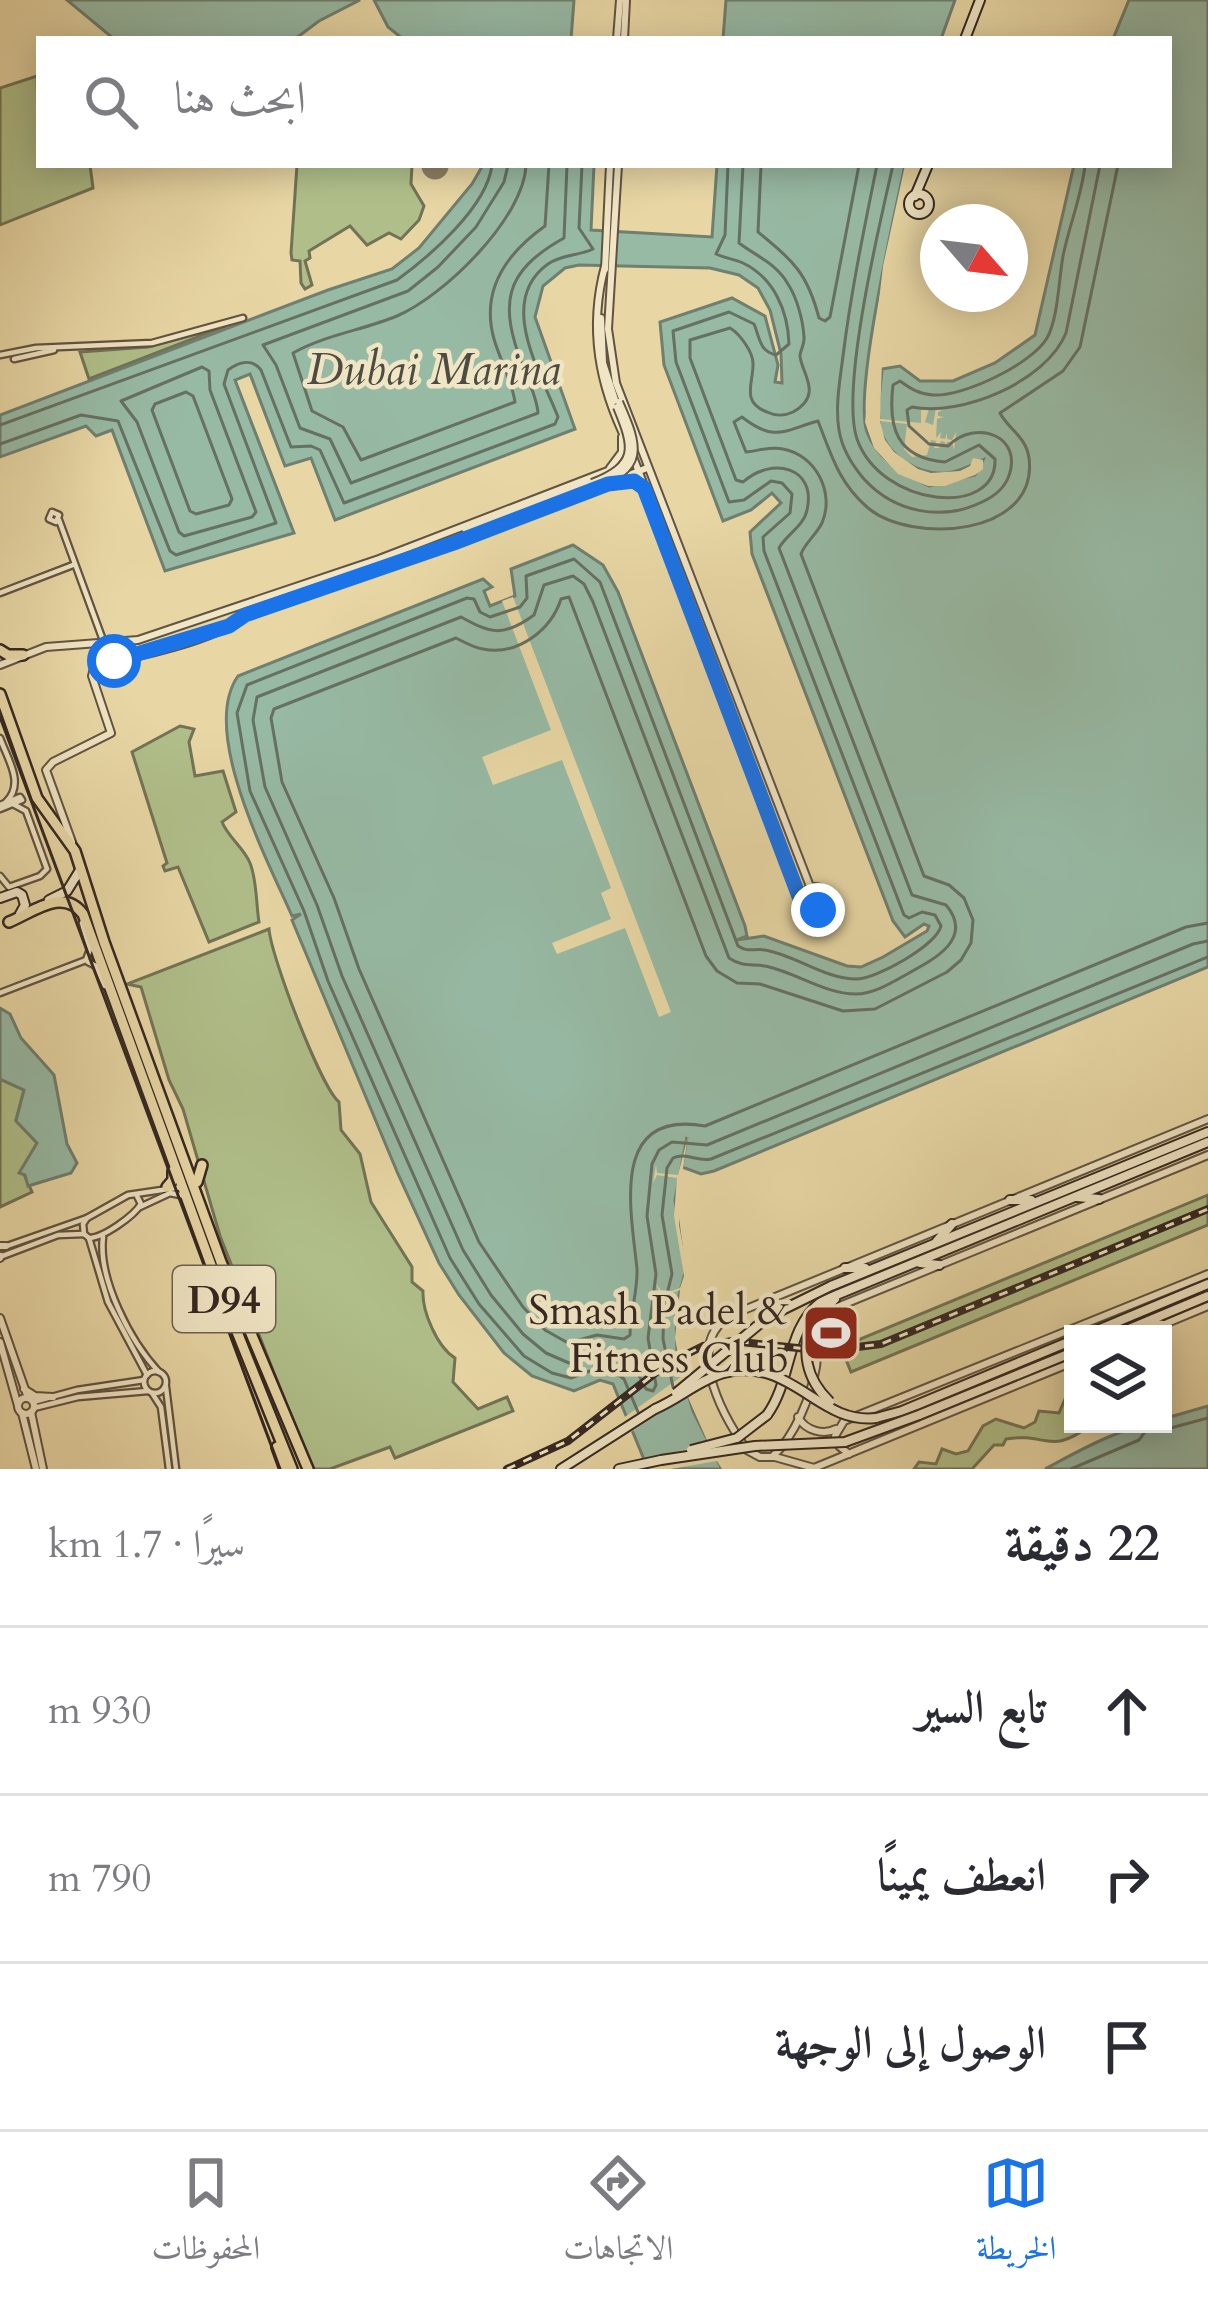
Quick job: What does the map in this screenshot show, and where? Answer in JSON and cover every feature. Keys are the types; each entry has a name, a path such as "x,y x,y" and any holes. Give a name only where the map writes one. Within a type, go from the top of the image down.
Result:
{"main road":[{"path":"966,36 980,0"},
{"path":"924,180 928,208 918,214 910,206 927,168"},
{"path":"915,196 927,197"},
{"path":"0,650 23,655"},
{"name":"D94","path":"0,694 32,787 75,851 221,1262 310,1469"},
{"path":"6,806 32,787"},
{"path":"4,923 64,894 80,868"},
{"path":"0,898 17,892 26,901 20,914"},
{"path":"4,923 60,901 73,903 83,916"},
{"name":"D94","path":"83,916 285,1467"},
{"path":"160,1118 177,1157 188,1166"},
{"path":"620,1469 737,1438 767,1415 785,1382 802,1321 822,1301 1076,1197 1192,1144 1208,1132"},
{"path":"656,1409 768,1317 831,1286 1038,1200 1208,1142"},
{"path":"167,1187 174,1176 169,1148"},
{"path":"199,1199 196,1177 202,1165"},
{"path":"184,1191 192,1196 221,1262"},
{"path":"1076,1197 1099,1199"},
{"path":"1010,1200 1038,1200"},
{"path":"934,1244 952,1224"},
{"path":"1001,1240 1010,1224"},
{"path":"918,1262 938,1265"},
{"path":"845,1268 873,1269"},
{"path":"862,1284 827,1304 814,1319 806,1354 818,1388 841,1409 877,1418"},
{"path":"1110,1325 1208,1284"},
{"path":"1138,1325 1208,1296"},
{"path":"1103,1325 1109,1315"},
{"path":"1145,1322 1163,1325"},
{"path":"661,1460 755,1446 845,1442 1064,1344"},
{"path":"1028,1349 1047,1351"},
{"path":"561,1469 715,1376 750,1370 785,1378 842,1414 877,1418 979,1392 1064,1359"},
{"path":"1055,1370 1064,1362"},
{"path":"979,1379 989,1365"},
{"path":"979,1392 994,1395"}],"street":[{"path":"619,36 623,0"},
{"path":"610,23 618,36"},
{"path":"614,168 608,329 611,360 642,470 752,736 799,865 811,889 827,895 826,908 806,905 800,896 644,488 642,470"},
{"path":"458,543 480,529 592,485 615,473 629,454 628,435 601,342 609,266"},
{"path":"609,266 597,321 597,356 606,396 639,459"},
{"path":"0,355 36,348 159,342 243,318"},
{"path":"14,359 59,349"},
{"path":"605,472 622,452 620,428"},
{"path":"0,665 52,646 138,640 359,565 639,459"},
{"path":"323,587 458,543 642,470"},
{"path":"608,484 626,480 644,488"},
{"path":"451,529 472,527 592,485"},
{"path":"56,521 98,634 107,645"},
{"path":"75,851 46,770 53,761 111,734 92,676 95,664 153,652 361,572 359,565"},
{"path":"0,593 73,566"},
{"path":"688,604 697,620 701,613"},
{"path":"89,647 98,634"},
{"path":"734,728 748,756 756,754"},
{"path":"0,738 17,785 6,806 27,813 47,869 40,877 9,887 0,880"},
{"path":"784,855 792,868 799,865"},
{"path":"0,880 6,891 17,892"},
{"path":"800,896 811,889"},
{"path":"83,916 90,952 83,962"},
{"path":"0,993 83,962 94,964 111,989"},
{"path":"1055,1370 809,1469 751,1453 733,1427 711,1371 707,1346 711,1333 727,1317 1208,1119"},
{"path":"773,1456 786,1442 812,1382 819,1327 826,1314 1208,1155"},
{"path":"1,1252 87,1218 128,1195 167,1187 184,1191"},
{"path":"1,1252 58,1235 103,1235 140,1207 184,1191"},
{"path":"137,1196 140,1207"},
{"path":"87,1218 82,1224 108,1302 161,1407 172,1469"},
{"path":"103,1235 102,1257 113,1298 166,1380 172,1469"},
{"path":"797,1417 822,1433 1208,1274"},
{"path":"1163,1325 1208,1306"},
{"path":"0,1318 32,1405 39,1469"},
{"path":"0,1342 39,1469"},
{"path":"20,1409 159,1372"},
{"path":"20,1409 78,1396 166,1387"},
{"path":"22,1388 35,1396 53,1397"},
{"path":"838,1426 836,1440 850,1454"}],"shaded area":[{"path":"36,76 36,168 90,168 93,188 0,225 0,88"},
{"path":"297,168 412,168 411,184 424,206 419,220 401,239 389,233 367,245 350,226 309,251 305,261 312,285 305,289 300,261 292,260"},
{"path":"226,326 89,379 80,352 148,347"},
{"path":"180,726 194,729 189,742 195,776 223,771 236,812 222,822 247,858 255,884 259,922 209,942 178,867 165,871 167,863 132,752"},
{"path":"269,929 298,1020 339,1102 341,1130 360,1154 371,1202 412,1267 412,1282 423,1291 432,1328 455,1358 453,1382 478,1409 507,1397 513,1411 395,1458 390,1447 330,1469 312,1469 220,1236 141,987 127,984"},
{"path":"0,1079 24,1090 16,1120 37,1143 23,1172 32,1192 0,1207"},
{"path":"1208,1195 1208,1225 851,1372 841,1347"},
{"path":"1064,1401 1064,1433 1079,1433 1057,1441 1006,1439 972,1469 914,1469 919,1462 936,1464 942,1449 956,1454 968,1451 983,1426 996,1419 1024,1428 1035,1422 1039,1411 1059,1413"}],"water":[{"path":"67,0 360,0 299,36 110,36"},
{"path":"374,0 574,0 571,36 399,36 388,27"},
{"path":"726,0 955,0 942,36 723,36"},
{"name":"Dubai Marina","path":"1129,0 1208,0 1208,967 714,1171 701,1174 682,1167 687,1137 675,1200 685,1273 676,1307 677,1356 693,1411 722,1469 648,1469 613,1384 600,1380 574,1391 532,1376 504,1353 439,1263 292,920 301,914 292,916 241,796 227,729 228,700 238,676 483,579 492,587 484,591 490,606 515,596 511,569 573,545 603,565 618,592 745,926 747,936 737,940 764,936 861,967 927,931 929,926 924,924 905,937 893,921 752,554 750,532 781,503 772,493 751,510 723,521 664,365 660,322 732,298 765,316 778,365 775,382 782,383 781,354 770,310 758,288 739,275 710,268 565,268 543,286 535,317 575,429 335,520 311,458 285,466 250,374 235,380 294,533 165,571 112,430 96,436 86,426 0,457 0,415 392,269 419,248 481,168 594,168 591,230 712,237 717,168 904,168 870,343 864,412 867,432 885,458 929,486 975,475 983,460 936,473 906,462 889,447 879,421 882,369 900,366 920,381 953,381 995,363 1035,335 1073,168 1172,168 1172,36 1114,36"},
{"path":"0,1008 10,1014 21,1038 54,1075 67,1144 77,1163 71,1173 28,1186 25,1175 19,1173 37,1143 16,1121 24,1090 0,1079"},
{"path":"1208,1406 1208,1469 1045,1469 1117,1433 1172,1433 1172,1416"}],"pier":[{"path":"904,168 908,168 897,212 900,217 873,384 871,421 879,445 889,455 880,443 873,410 876,368 882,362 880,419 921,423 921,409 929,409 925,422 933,425 936,408 945,409 938,412 944,417 937,419 936,438 941,432 940,438 945,439 947,433 952,440 956,432 954,450 952,442 945,447 941,441 934,448 936,441 931,440 927,455 912,457 904,449 907,424 880,421 894,452 931,473 960,471 973,458 983,460 983,469 945,486 928,486 898,474 874,448 865,422 883,266","holes":["891,458 915,474 944,480 916,476"]},
{"path":"513,597 671,1012 659,1017 625,928 557,954 552,943 611,919 601,893 611,888 562,760 493,785 482,757 551,730 502,601"},
{"path":"688,1136 679,1225 688,1273 678,1332 698,1415 727,1469 717,1461 641,1469 638,1459 709,1445 687,1395 628,1434 622,1419 682,1376 675,1338 680,1290 661,1297 656,1283 663,1294 680,1288 684,1276 674,1216 677,1178 657,1175 653,1183 656,1165 657,1173 678,1175"}],"tram line":[{"path":"0,717 280,1469"}],"railway":[{"path":"507,1469 568,1441 667,1364 703,1346 732,1341 826,1351 881,1344 1208,1209"}],"place":[{"name":"Smash Padel & Fitness Club","path":"831,1333"}],"route":[{"path":"114,661 229,626 245,615 608,484 634,481 644,488 800,899 818,910"}]}
